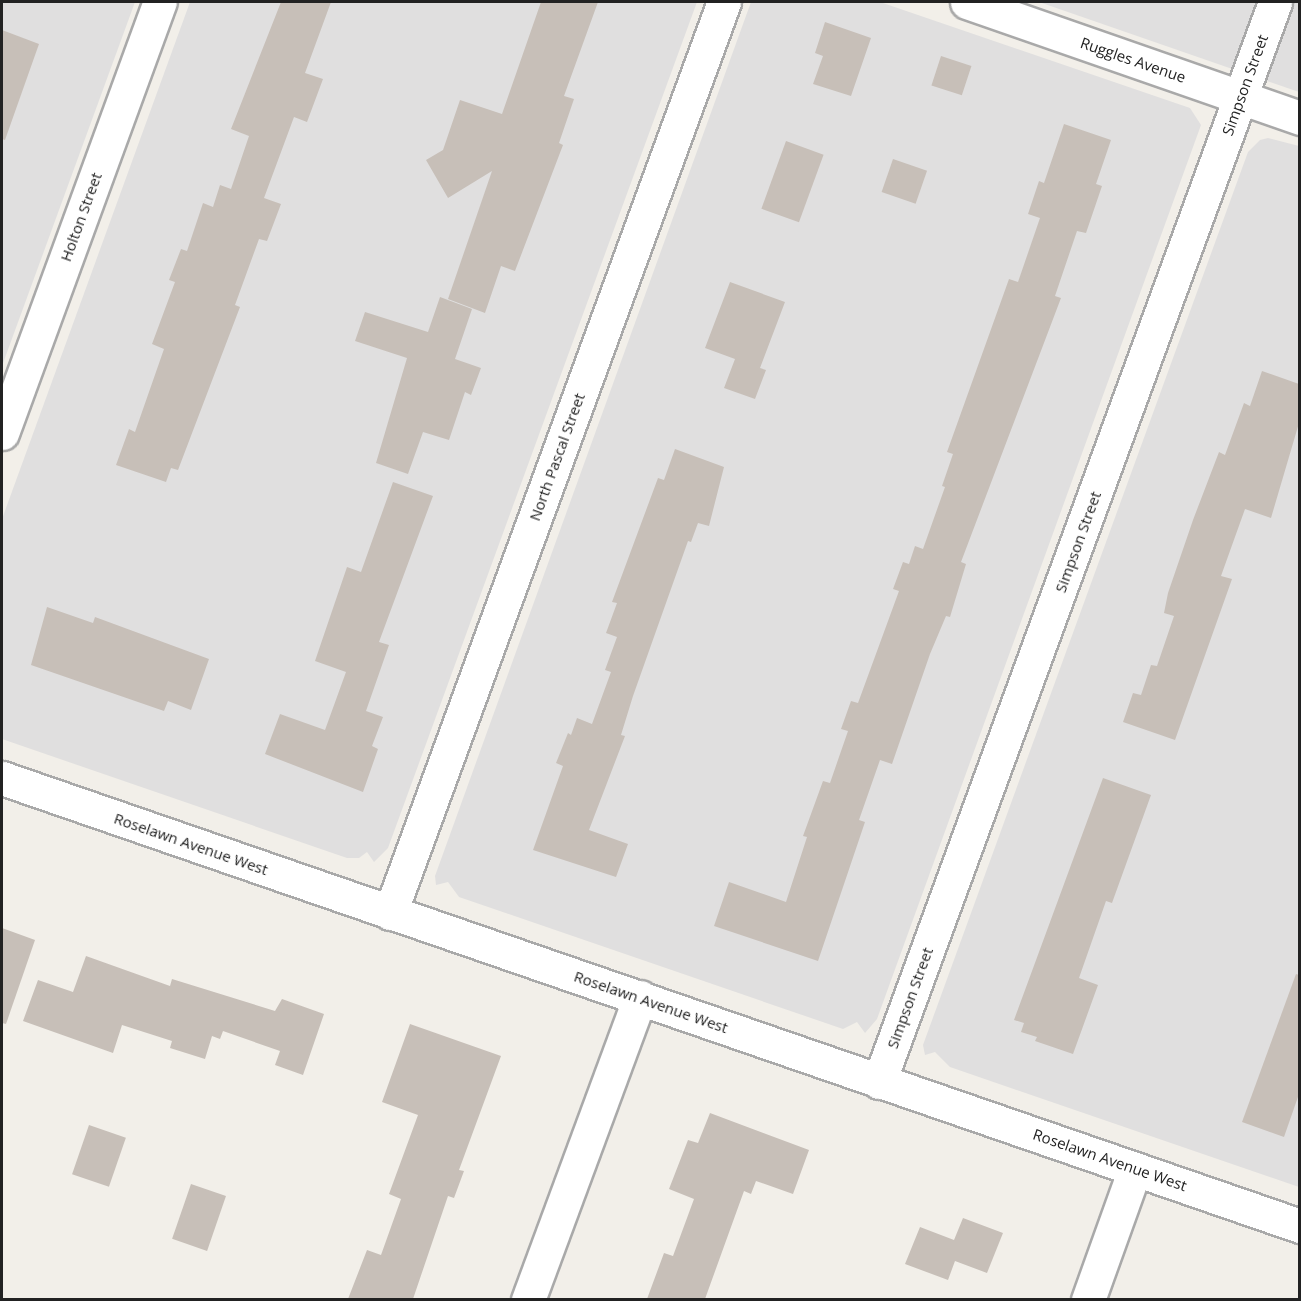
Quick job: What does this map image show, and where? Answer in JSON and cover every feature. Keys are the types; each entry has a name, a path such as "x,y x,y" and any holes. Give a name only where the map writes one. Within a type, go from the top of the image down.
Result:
{"street":[{"name":"Holton Street","path":"2,433 160,2"},
{"name":"North Pascal Street","path":"390,913 724,2"},
{"name":"Ruggles Avenue","path":"967,2 1299,118"},
{"name":"Simpson Street","path":"879,1082 1275,2"},
{"name":"Roselawn Avenue West","path":"2,778 1299,1226"},
{"path":"528,1299 640,997"},
{"path":"1088,1299 1135,1169"}],"shaded area":[{"path":"2,2 135,2 2,366"},
{"path":"190,2 697,2 388,848 374,862 367,852 359,858 347,858 2,739 2,519"},
{"path":"751,2 880,2 1190,108 1201,125 877,1019 865,1033 857,1022 843,1029 459,897 448,882 436,885 435,876"},
{"path":"1039,2 1299,2 1299,92"},
{"path":"1268,138 1299,146 1299,1187 950,1067 935,1052 925,1055 923,1045 1248,152 1260,140"}],"building":[{"path":"281,2 331,2 305,73 323,79 307,122 294,117 264,198 281,204 267,241 259,239 235,305 240,307 178,470 171,468 166,482 116,465 129,429 135,432 164,349 152,344 175,282 169,280 181,249 187,251 203,203 213,207 220,185 231,189 249,136 231,129"},
{"path":"541,2 598,2 564,96 574,99 559,143 563,145 515,271 501,266 485,313 448,299 492,171 448,198 426,160 443,150 460,100 502,114"},
{"path":"825,22 871,38 851,96 813,84 823,56 815,53"},
{"path":"2,30 39,44 5,140 2,139"},
{"path":"941,56 971,66 962,95 931,85"},
{"path":"1064,124 1111,140 1096,184 1102,186 1086,233 1077,231 1055,296 1061,298 961,562 966,564 950,617 946,616 930,654 892,764 880,760 859,820 865,822 818,961 714,926 729,882 786,902 807,837 803,836 823,781 830,783 848,731 841,729 851,701 858,703 899,591 893,589 903,562 909,564 915,546 923,549 945,487 942,486 953,454 947,452 1009,279 1018,282 1040,218 1028,214 1039,181 1044,183"},
{"path":"786,141 824,155 799,222 761,209"},
{"path":"893,159 927,171 916,204 882,192"},
{"path":"730,282 785,302 760,368 766,370 755,399 724,388 735,359 705,348"},
{"path":"440,297 472,309 455,359 481,368 471,395 465,392 449,440 423,432 408,474 376,463 407,358 355,341 365,312 428,332"},
{"path":"1262,371 1299,384 1299,423 1271,518 1245,509 1221,576 1232,579 1175,740 1123,722 1133,693 1141,695 1151,665 1157,666 1174,616 1164,613 1168,593 1193,520 1219,452 1225,455 1244,403 1250,406"},
{"path":"675,449 724,467 709,526 698,523 691,542 688,541 633,696 621,735 625,736 589,830 628,844 616,877 533,850 563,766 556,763 568,733 571,735 577,718 592,724 611,672 605,670 617,637 606,633 617,603 612,602 658,478 664,480"},
{"path":"393,482 433,496 379,642 389,645 366,711 383,717 372,746 378,749 363,792 265,754 280,714 325,730 346,672 315,661 347,567 361,572"},
{"path":"47,607 93,623 95,617 209,659 191,710 168,701 164,711 31,665"},
{"path":"1103,778 1151,795 1112,903 1106,901 1079,978 1098,985 1073,1054 1035,1041 1037,1037 1021,1032 1024,1023 1014,1020"},
{"path":"2,928 35,940 6,1024 2,1023"},
{"path":"86,956 170,986 172,979 275,1011 282,999 324,1014 303,1075 275,1065 280,1051 223,1031 220,1039 212,1036 205,1059 170,1048 172,1041 122,1025 113,1053 23,1021 38,980 73,992"},
{"path":"1296,974 1299,975 1299,1094 1284,1137 1242,1122"},
{"path":"410,1024 501,1056 459,1170 464,1171 454,1198 448,1196 413,1299 348,1299 367,1250 381,1255 401,1199 389,1194 418,1115 382,1102"},
{"path":"710,1113 809,1150 793,1194 756,1181 751,1194 744,1191 705,1299 647,1299 664,1253 673,1256 694,1199 669,1189 688,1140 698,1143"},
{"path":"89,1125 126,1138 109,1187 72,1174"},
{"path":"191,1184 226,1196 207,1251 172,1239"},
{"path":"963,1218 1003,1233 987,1273 955,1261 948,1280 905,1264 920,1227 954,1240"}]}
